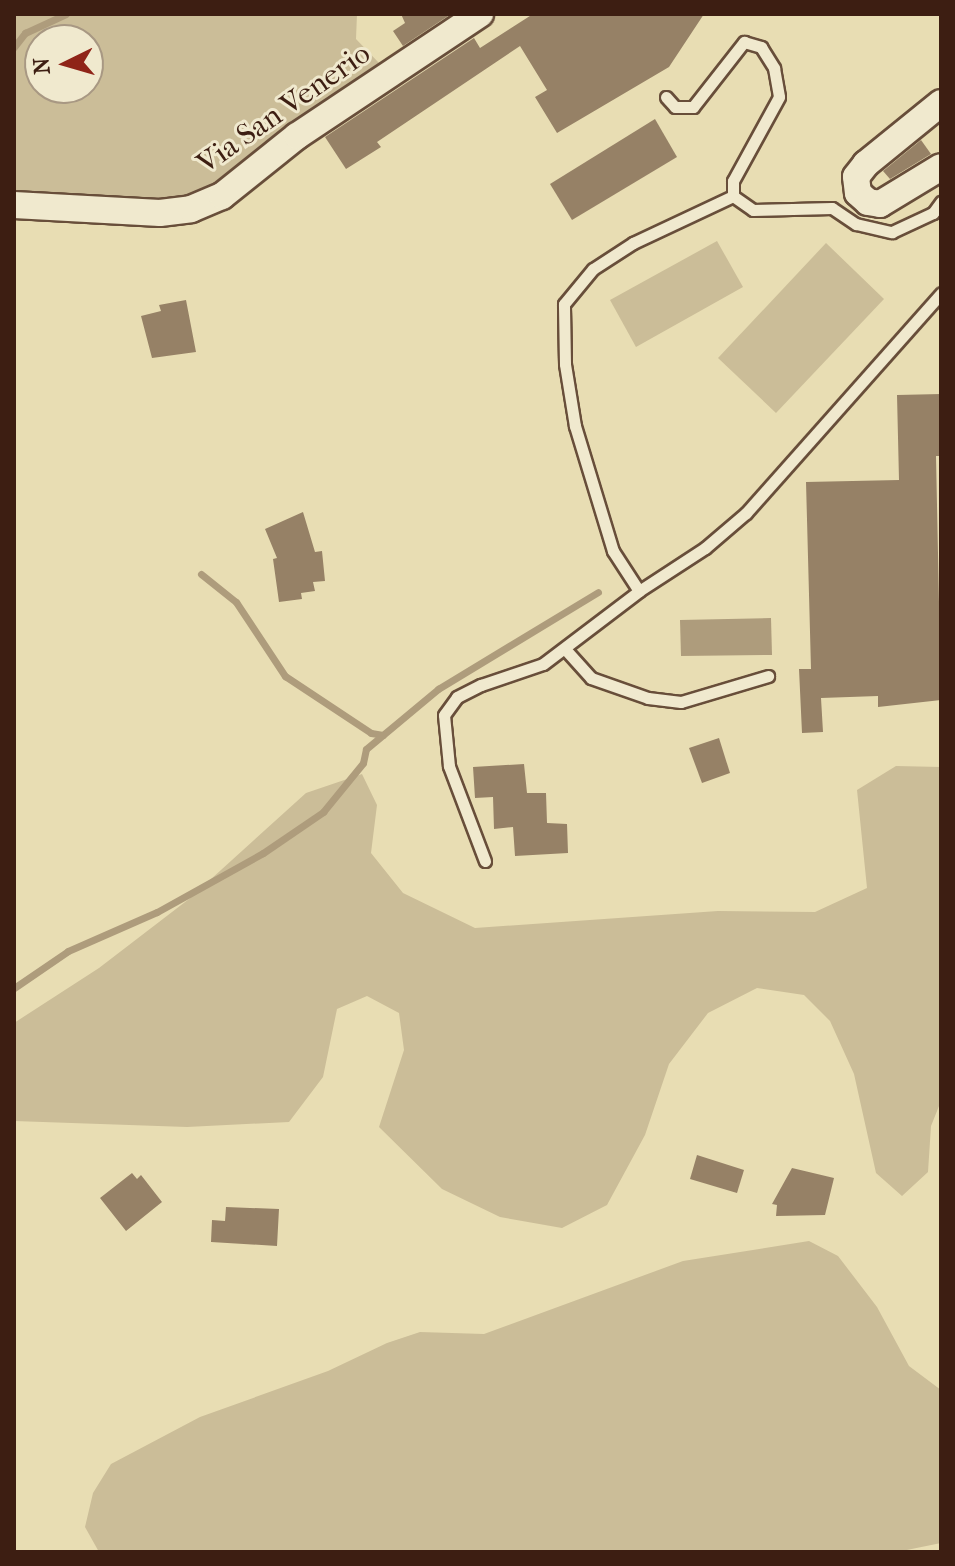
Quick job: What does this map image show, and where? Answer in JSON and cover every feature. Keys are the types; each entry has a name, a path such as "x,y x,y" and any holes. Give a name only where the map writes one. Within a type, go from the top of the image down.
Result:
{"street":[{"name":"Via San Venerio","path":"14,205 128,214 201,205 222,196 297,136 480,14"},
{"path":"941,103 866,164 856,177 858,193 868,202 880,204 941,167"}],"lane":[{"path":"666,97 675,107 693,107 744,42 761,47 774,68 779,97 733,181 733,196"},
{"path":"733,196 753,210 794,213 832,208 856,224 892,232 933,213 941,202"},
{"path":"639,591 613,551 575,426 565,364 564,304 593,269 633,243 733,196"},
{"path":"485,861 449,766 444,715 457,697 543,664 565,649 593,621 705,548 746,513 941,293"},
{"path":"565,649 591,678 648,698 681,702 768,676"}],"shaded area":[{"path":"14,14 357,14 356,39 379,63 215,185 188,196 159,200 14,192"},
{"path":"717,241 743,287 636,347 610,300"},
{"path":"826,243 884,299 776,413 718,358"},
{"path":"771,618 772,655 681,656 680,620"},
{"path":"896,766 941,767 941,1101 931,1126 928,1172 902,1196 876,1173 854,1074 830,1021 804,995 757,988 708,1013 669,1064 645,1135 607,1205 562,1228 500,1217 442,1189 379,1127 404,1050 399,1013 367,996 337,1009 323,1077 289,1122 187,1127 14,1121 14,1023 99,968 189,899 306,793 362,774 377,805 371,853 403,893 475,928 718,911 815,912 867,888 857,790"},
{"path":"809,1241 838,1256 877,1307 909,1366 941,1390 941,1543 897,1552 99,1552 85,1527 93,1493 111,1464 200,1417 328,1371 387,1343 420,1332 484,1334 683,1261"}],"building":[{"path":"401,14 451,14 403,46 393,31 405,23"},
{"path":"533,14 704,14 669,67 557,133 535,97 547,90 520,46 377,142 381,147 346,169 325,137 474,38 480,48"},
{"path":"655,119 677,157 572,220 550,184"},
{"path":"921,140 931,154 890,179 883,171"},
{"path":"186,300 196,352 152,358 141,316 161,311 159,305"},
{"path":"941,394 941,456 936,456 941,700 878,707 878,696 821,698 823,732 802,733 799,669 811,669 806,482 899,480 897,395"},
{"path":"303,512 315,552 322,551 325,581 313,582 315,591 301,593 302,599 279,602 273,559 277,558 265,529"},
{"path":"719,738 730,773 702,783 689,748"},
{"path":"524,764 527,793 546,793 547,823 567,824 568,853 515,856 513,827 494,829 493,797 475,798 473,767"},
{"path":"697,1155 744,1170 737,1193 690,1179"},
{"path":"792,1168 834,1178 825,1215 776,1216 777,1205 772,1204"},
{"path":"132,1173 137,1179 141,1175 162,1202 126,1231 100,1198"},
{"path":"226,1207 279,1209 277,1246 211,1242 212,1220 225,1221"}],"waterway":[{"path":"14,47 25,33 66,14"},
{"path":"201,574 236,602 285,676 371,733 383,735"},
{"path":"14,988 68,951 157,912 263,853 323,812 363,763 366,749 438,689 598,592"}]}
